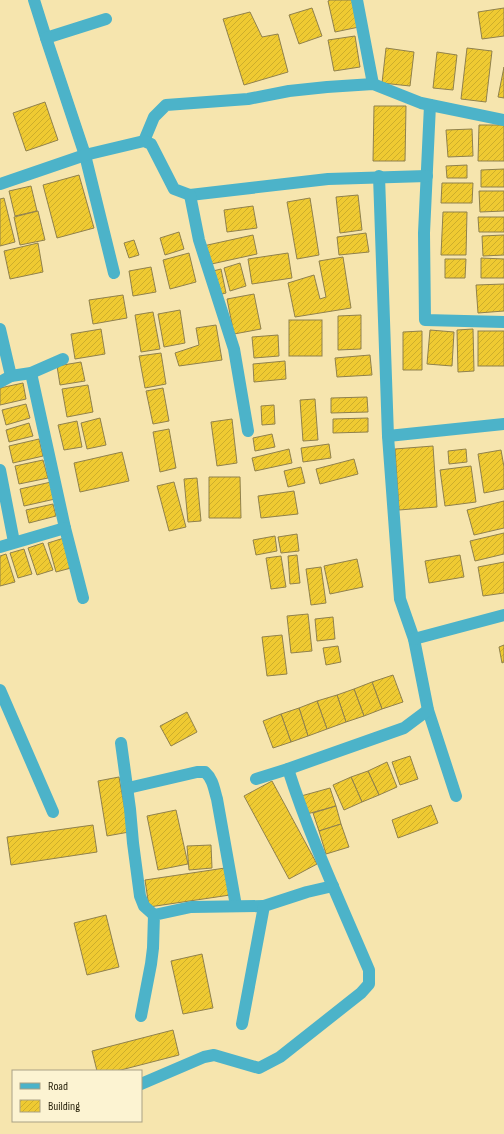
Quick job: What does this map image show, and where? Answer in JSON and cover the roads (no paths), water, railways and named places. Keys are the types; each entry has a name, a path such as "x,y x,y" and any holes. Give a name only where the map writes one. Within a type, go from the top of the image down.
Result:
{"street":[{"path":"34,0 85,155 114,273"},
{"path":"358,0 374,84"},
{"path":"46,38 106,19"},
{"path":"144,141 154,116 166,105 248,99 312,88 374,84 422,103 504,120"},
{"path":"430,105 424,233 425,320 504,322"},
{"path":"0,184 85,155 144,141 151,144 174,189 190,195 328,179 379,176 427,176"},
{"path":"379,176 388,436 400,599 414,639 428,710 456,796"},
{"path":"190,195 199,240 234,349 248,431"},
{"path":"0,329 12,376"},
{"path":"0,382 12,376 31,373 63,359"},
{"path":"31,373 83,598"},
{"path":"388,436 504,424"},
{"path":"0,470 14,542"},
{"path":"0,547 66,528"},
{"path":"414,639 504,615"},
{"path":"0,690 53,812"},
{"path":"256,779 404,728 428,710"},
{"path":"121,743 128,788 140,896 144,906 154,915 151,964 141,1016"},
{"path":"142,1084 204,1057 214,1055 259,1068 280,1057 361,993 369,984 369,970 333,886 294,789 288,769"},
{"path":"128,788 197,772 205,772 210,776 217,799 236,906"},
{"path":"154,915 190,907 264,906 307,892 333,886"},
{"path":"242,1024 264,906"}]}
